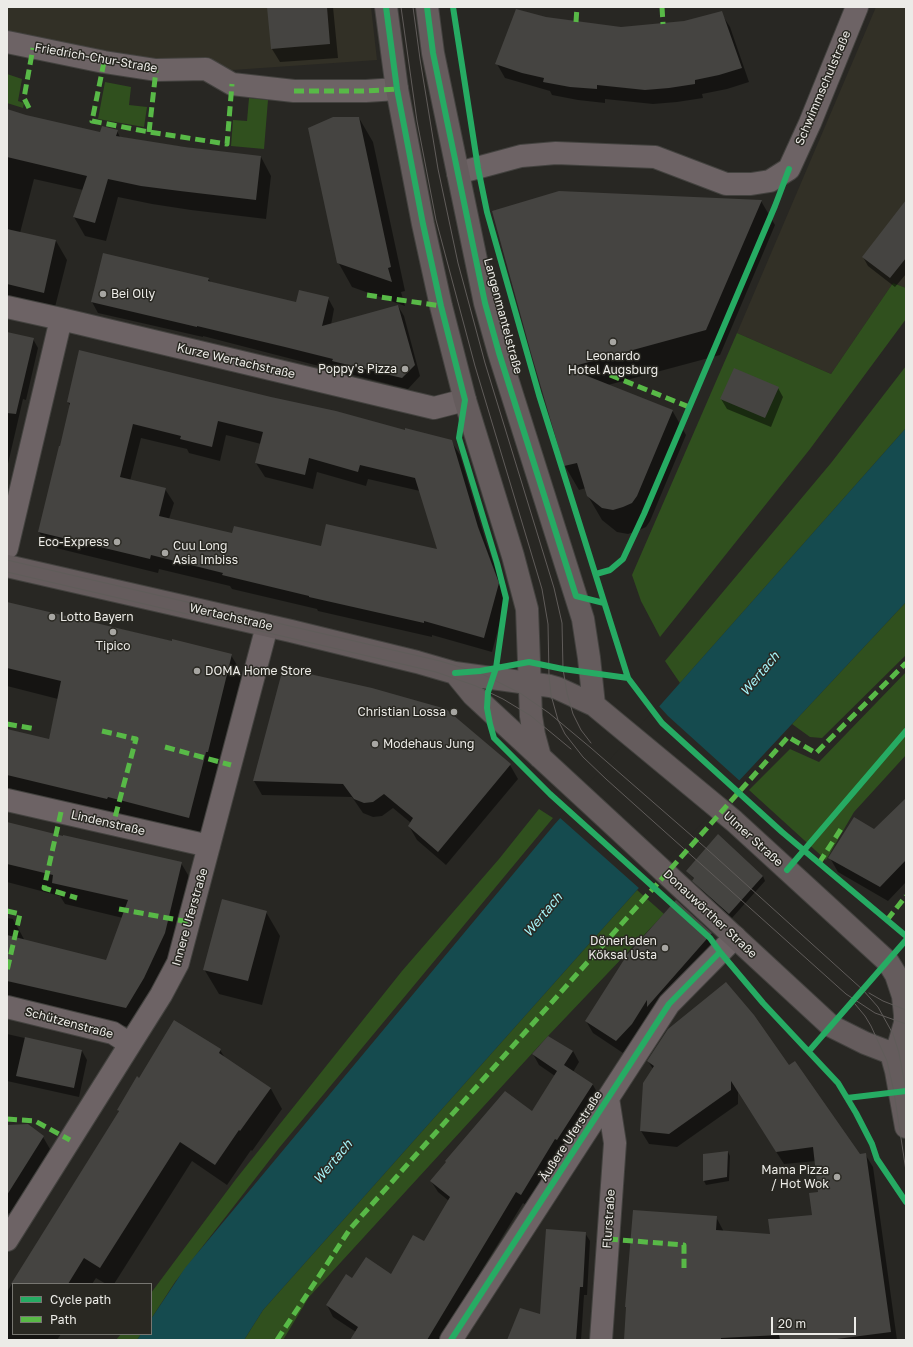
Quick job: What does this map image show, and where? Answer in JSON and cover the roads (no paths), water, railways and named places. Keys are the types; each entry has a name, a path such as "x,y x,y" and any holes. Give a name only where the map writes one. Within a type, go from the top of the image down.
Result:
{"main road":[{"path":"386,7 397,89 423,224 438,291 465,400 513,556 527,609 534,735 540,758"},
{"name":"Langenmantelstraße","path":"428,7 433,53 485,303 499,353 583,618 594,705"},
{"name":"Wertachstraße","path":"7,566 268,626 417,662 455,673 557,688 594,705"},
{"path":"455,673 473,695 540,758"},
{"name":"Ulmer Straße","path":"594,705 734,821 888,962 901,977"},
{"name":"Donauwörther Straße","path":"540,758 831,1026 853,1037 899,1053"},
{"path":"901,977 905,1023 898,1047 899,1053 896,1071 906,1127"}],"street":[{"name":"Schwimmschulstraße","path":"458,173 521,156 556,153 655,157 726,184 751,184 770,181 788,169 810,123 857,7"},
{"name":"Friedrich-Chur-Straße","path":"7,42 104,62 156,70 206,69 232,84 294,91 366,91 397,89"},
{"name":"Kurze Wertachstraße","path":"7,307 434,408 465,400"},
{"path":"7,548 61,319"},
{"name":"Innere Uferstraße","path":"10,1230 161,995 178,963 268,626"},
{"name":"Lindenstraße","path":"7,800 209,846"},
{"name":"Äußere Uferstraße","path":"451,1340 669,1004 735,937"},
{"name":"Schützenstraße","path":"7,1007 113,1033 130,1044"},
{"name":"Flurstraße","path":"601,1340 615,1143 608,1098"}],"water":[{"name":"Wertach","path":"906,428 906,602 637,890 263,1310 244,1340 137,1340 140,1335 152,1335 152,1318 185,1268 554,825"}],"tram line":[{"path":"401,7 417,121 436,220 475,366 542,589 548,624 551,695 558,720 565,734 583,757 606,779 846,994 875,1013 906,1024"},
{"path":"413,7 438,169 458,263 485,363 554,588 562,623 563,669 567,693 573,714 581,730 591,743"},
{"path":"7,560 440,661 480,673 520,693 549,713 591,748 708,850 863,990 878,1007 893,1034 899,1053 906,1090"},
{"path":"7,572 436,672 476,686 503,699 531,716 571,749"},
{"path":"869,993 883,1001 906,1010"},
{"path":"855,1004 871,1026 887,1061 894,1092 906,1171"}],"place":[{"name":"Bei Olly","path":"103,294"},
{"name":"Leonardo Hotel Augsburg","path":"613,342"},
{"name":"Poppy's Pizza","path":"405,369"},
{"name":"Eco-Express","path":"117,542"},
{"name":"Cuu Long Asia Imbiss","path":"165,553"},
{"name":"Lotto Bayern","path":"52,617"},
{"name":"Tipico","path":"113,632"},
{"name":"DOMA Home Store","path":"197,671"},
{"name":"Christian Lossa","path":"454,712"},
{"name":"Modehaus Jung","path":"375,744"},
{"name":"Dönerladen Köksal Usta","path":"665,948"},
{"name":"Mama Pizza / Hot Wok","path":"837,1177"}]}
